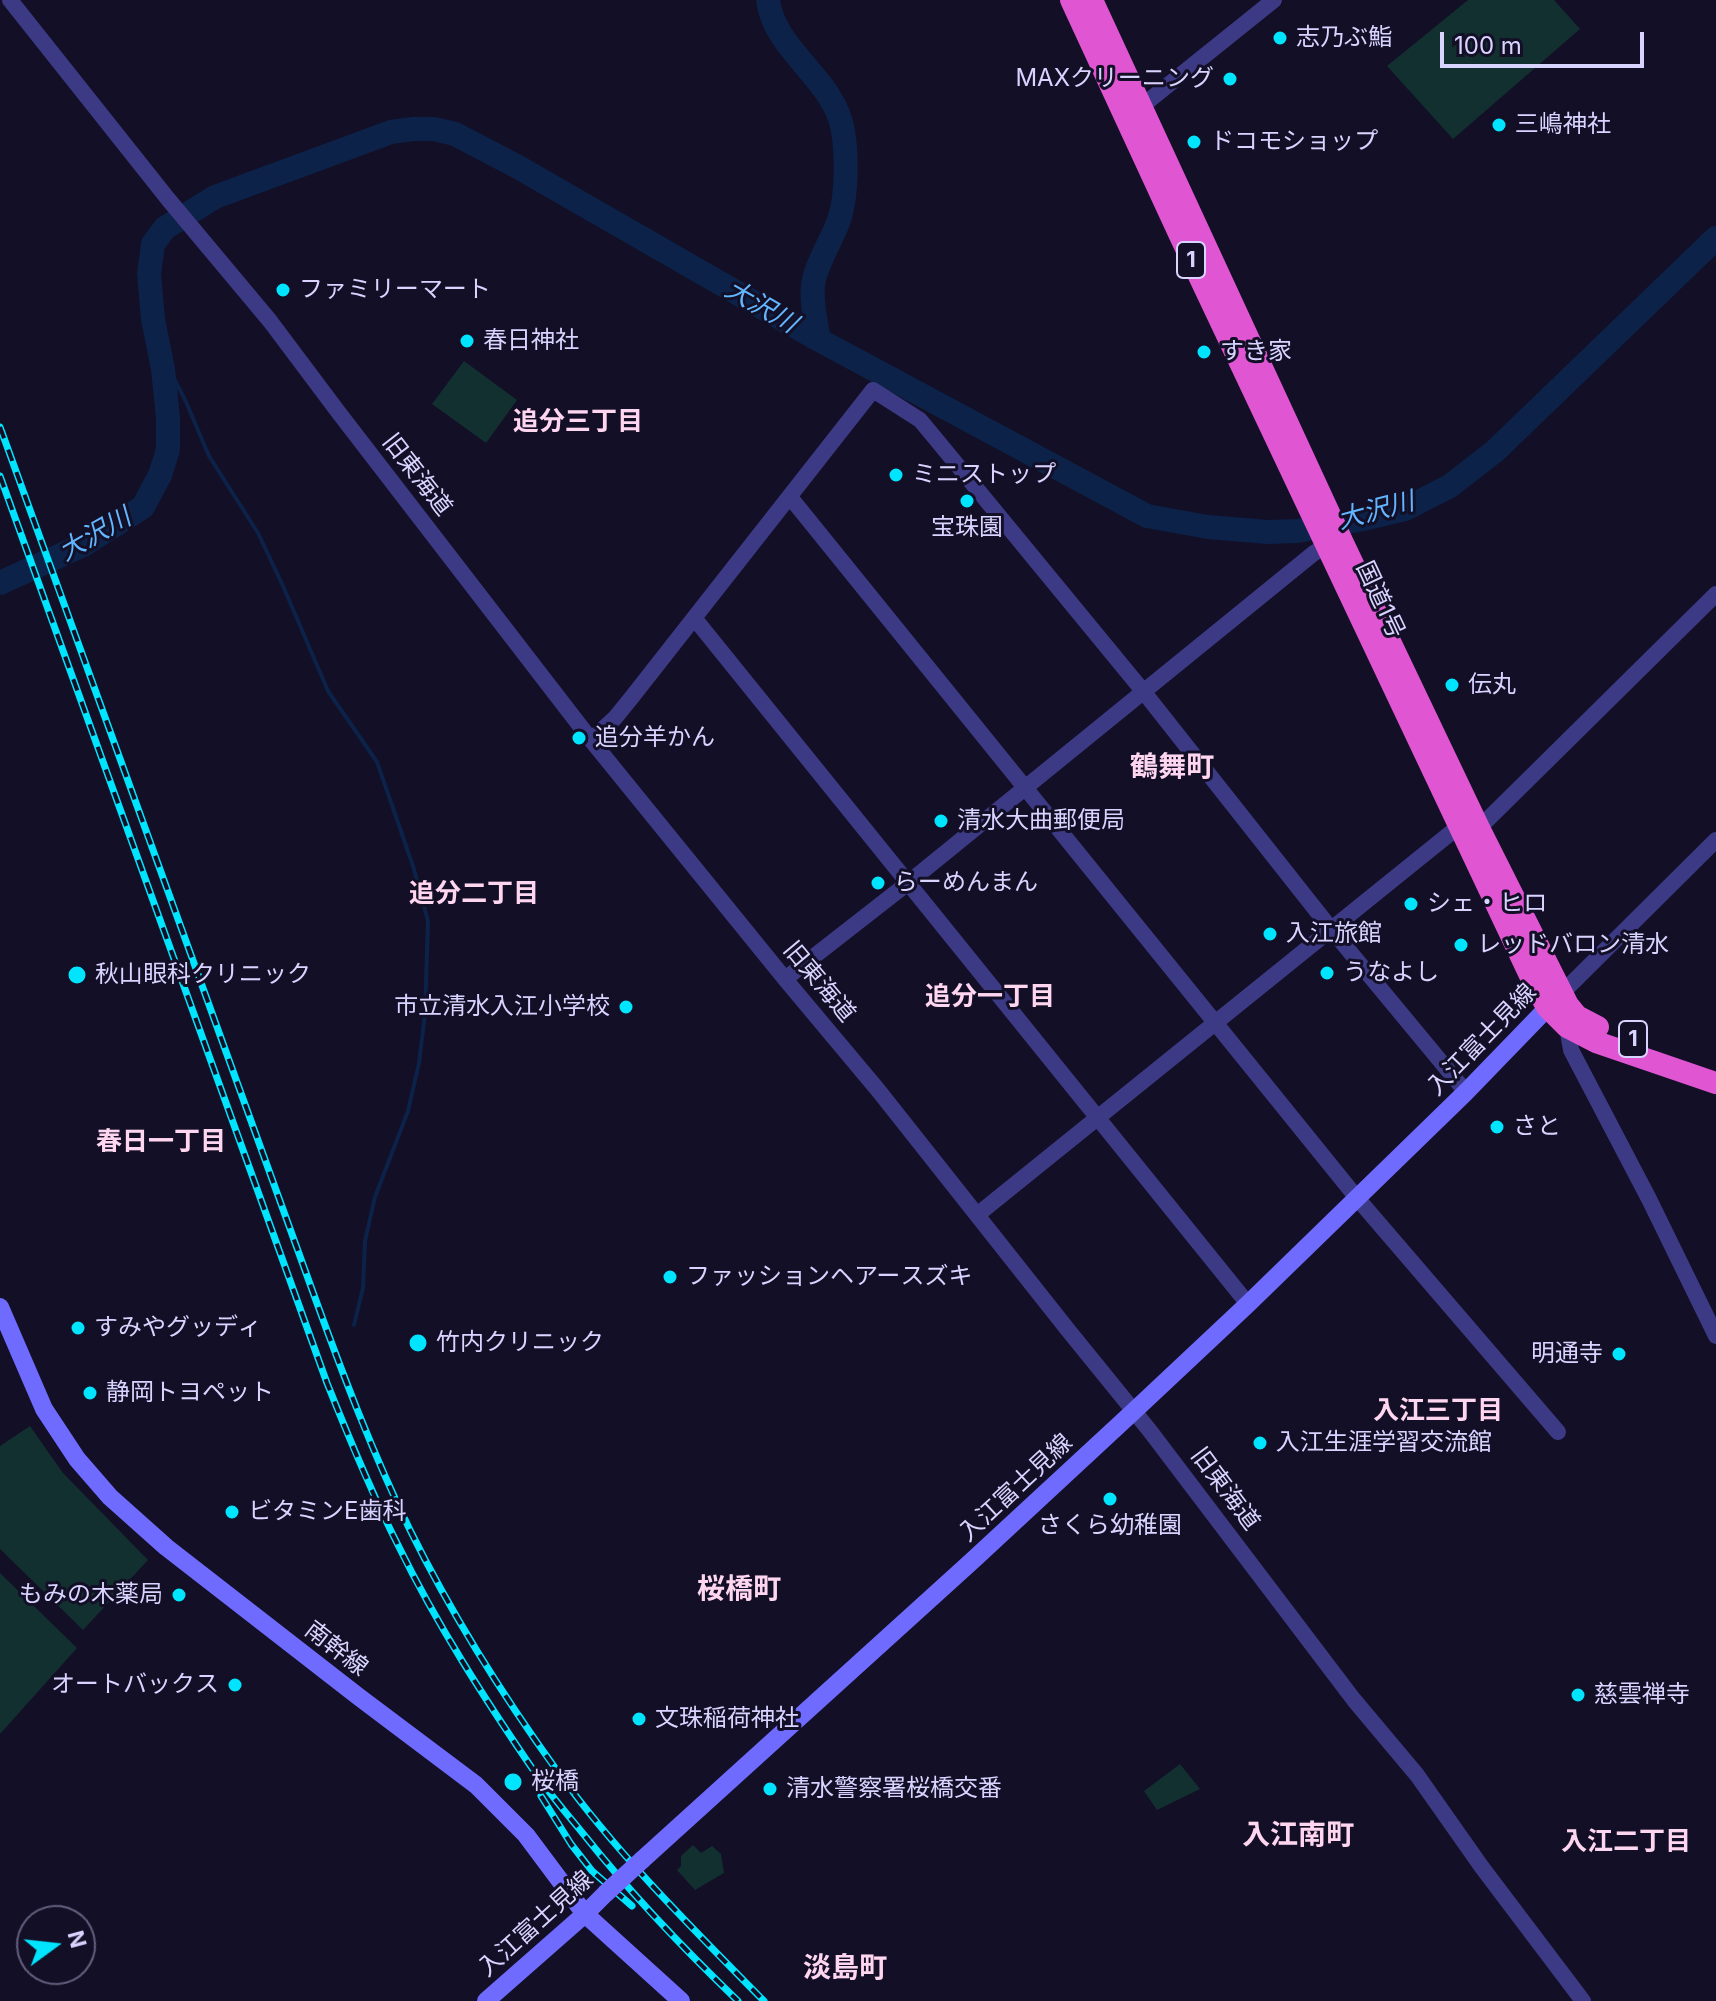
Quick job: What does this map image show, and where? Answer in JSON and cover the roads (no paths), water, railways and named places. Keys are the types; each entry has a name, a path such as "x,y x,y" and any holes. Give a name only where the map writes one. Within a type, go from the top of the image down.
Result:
{"highway":[{"name":"国道1号","path":"1071,0 1468,828 1554,1000 1572,1022 1596,1042 1716,1083"},
{"name":"国道1号","path":"1092,0 1142,106 1326,530"},
{"name":"国道1号","path":"1572,1022 1602,1029 1716,1068"}],"main road":[{"name":"入江富士見線","path":"486,2001 1134,1411 1466,1092 1554,1000"},
{"name":"南幹線","path":"0,1307 44,1409 77,1459 110,1497 166,1547 476,1785 526,1835 585,1914 681,2001"}],"street":[{"name":"旧東海道","path":"10,0 168,199 270,321 591,740 878,1090 1134,1411 1354,1700 1417,1775 1583,2001"},
{"path":"1142,106 1274,0"},
{"path":"591,740 615,718 695,619 711,594 873,390 926,427 1466,1092"},
{"path":"790,497 1357,1198 1558,1432"},
{"path":"785,979 1314,553 1326,530"},
{"path":"977,1215 1331,929 1468,828 1716,594"},
{"path":"695,619 1248,1304"},
{"path":"1554,1000 1716,840"},
{"path":"1572,1022 1571,1050 1716,1336"}],"waterway":[{"path":"768,0 781,35 829,96 843,131 844,197 837,225 813,285 819,340"},
{"name":"大沢川","path":"0,583 83,545 143,507 160,475 168,450 168,418 149,274 153,244 165,228 215,197 391,132 434,129 455,134 819,340 1147,516 1208,527 1268,532 1298,531 1405,509 1450,486 1495,451 1716,238"},
{"path":"160,351 209,456 258,533 328,691 377,762 413,866 428,921 425,1014 419,1063 408,1111 375,1197 365,1241 363,1288 354,1325"}],"railway":[{"path":"0,427 325,1325 371,1443 410,1530 479,1654 581,1803 683,1919 764,2001"},
{"path":"0,476 327,1383 388,1525 446,1633 542,1782 640,1900 738,2001"},
{"path":"541,1796 592,1871 632,1906"}],"place":[{"name":"志乃ぶ鮨","path":"1280,38"},
{"name":"MAXクリーニング","path":"1230,79"},
{"name":"三嶋神社","path":"1499,125"},
{"name":"ドコモショップ","path":"1194,142"},
{"name":"ファミリーマート","path":"283,290"},
{"name":"春日神社","path":"467,341"},
{"name":"すき家","path":"1204,352"},
{"name":"ミニストップ","path":"896,475"},
{"name":"宝珠園","path":"967,501"},
{"name":"伝丸","path":"1452,685"},
{"name":"追分羊かん","path":"579,738"},
{"name":"清水大曲郵便局","path":"941,821"},
{"name":"らーめんまん","path":"878,883"},
{"name":"シェ・ヒロ","path":"1411,904"},
{"name":"入江旅館","path":"1270,934"},
{"name":"レッドバロン清水","path":"1461,945"},
{"name":"うなよし","path":"1327,973"},
{"name":"秋山眼科クリニック","path":"77,975"},
{"name":"市立清水入江小学校","path":"626,1007"},
{"name":"さと","path":"1497,1127"},
{"name":"ファッションヘアースズキ","path":"670,1277"},
{"name":"すみやグッディ","path":"78,1328"},
{"name":"竹内クリニック","path":"418,1343"},
{"name":"明通寺","path":"1619,1354"},
{"name":"静岡トヨペット","path":"90,1393"},
{"name":"入江生涯学習交流館","path":"1260,1443"},
{"name":"さくら幼稚園","path":"1110,1499"},
{"name":"ビタミンE歯科","path":"232,1512"},
{"name":"もみの木薬局","path":"179,1595"},
{"name":"オートバックス","path":"235,1685"},
{"name":"慈雲禅寺","path":"1578,1695"},
{"name":"文珠稲荷神社","path":"639,1719"},
{"name":"桜橋","path":"513,1782"},
{"name":"清水警察署桜橋交番","path":"770,1789"}],"district":[{"name":"追分三丁目","path":"578,422"},
{"name":"鶴舞町","path":"1172,768"},
{"name":"追分二丁目","path":"474,894"},
{"name":"追分一丁目","path":"990,997"},
{"name":"春日一丁目","path":"161,1142"},
{"name":"入江三丁目","path":"1438,1411"},
{"name":"桜橋町","path":"739,1590"},
{"name":"入江南町","path":"1298,1836"},
{"name":"入江二丁目","path":"1626,1842"},
{"name":"淡島町","path":"845,1969"}]}
